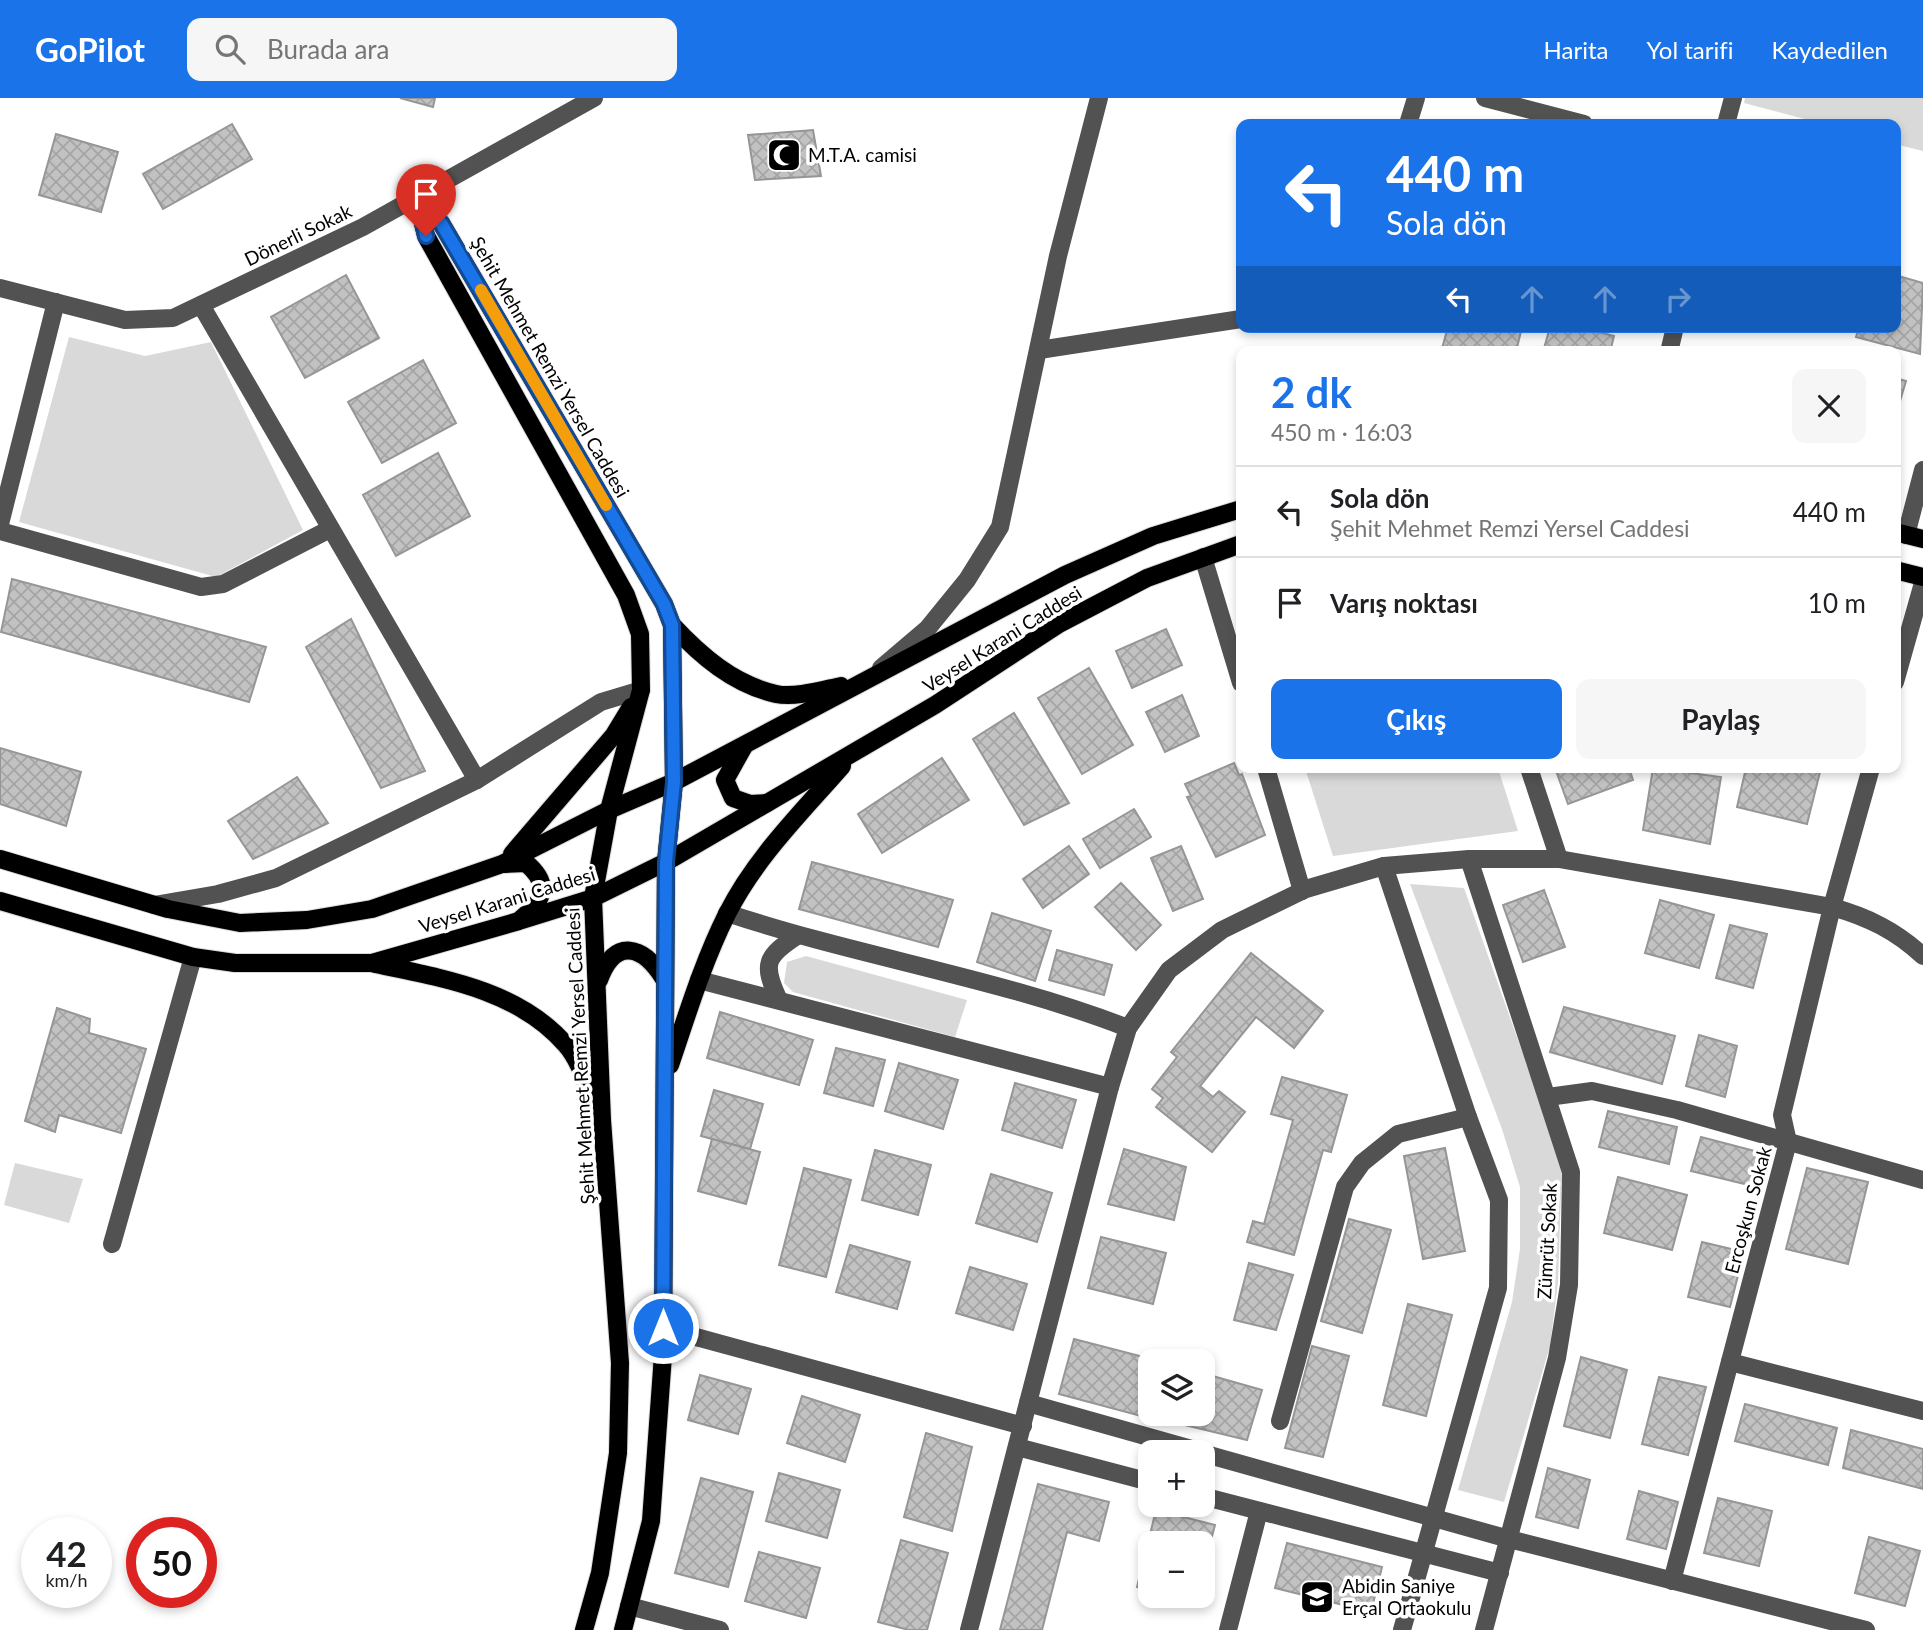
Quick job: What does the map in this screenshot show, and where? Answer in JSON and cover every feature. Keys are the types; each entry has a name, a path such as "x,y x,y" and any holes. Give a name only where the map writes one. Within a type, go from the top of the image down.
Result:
{"main road":[{"name":"Şehit Mehmet Remzi Yersel Caddesi","path":"417,197 441,223 664,604 672,625 674,782 666,862 663,1328 651,1521 623,1630"},
{"name":"Şehit Mehmet Remzi Yersel Caddesi","path":"417,197 426,236 626,596 640,634 641,690 609,810 593,898 602,1120 620,1363 618,1453 600,1573 584,1630"},
{"name":"Veysel Karani Caddesi","path":"0,859 154,905 240,923 307,920 372,909 502,864 609,810 674,782 1065,575 1153,536 1236,511"},
{"name":"Veysel Karani Caddesi","path":"0,901 193,957 235,963 372,963 519,921 593,898 666,862 935,705 1059,624 1147,578 1236,546"},
{"path":"1901,572 1923,577"},
{"path":"672,625 702,657 731,676 777,694 818,691 865,681"},
{"path":"502,864 614,735 641,690"},
{"path":"746,743 732,762 725,780 733,798 750,804 770,802"},
{"path":"666,1079 699,980 727,913 771,845 855,752"},
{"path":"502,864 526,863 539,874 542,890 535,907 519,921"},
{"path":"596,986 606,962 620,951 638,951 654,962 664,979"},
{"path":"372,963 489,992 531,1014 567,1046 602,1120"}],"street":[{"name":"Dönerli Sokak","path":"0,288 125,320 173,318 417,197 594,98"},
{"path":"865,681 928,628 967,580 1000,527 1058,256 1099,98"},
{"path":"1410,119 1416,98"},
{"path":"1485,98 1565,119"},
{"path":"1727,119 1733,98"},
{"path":"0,524 55,302"},
{"path":"201,305 477,780"},
{"path":"1038,350 1236,320"},
{"path":"1908,535 1923,474"},
{"path":"0,531 201,587 223,584 330,529"},
{"path":"1203,557 1236,666"},
{"path":"1901,661 1923,583"},
{"path":"154,905 218,894 276,878 477,780 601,702 641,690"},
{"path":"1267,773 1302,891"},
{"path":"1531,773 1559,859"},
{"name":"Ercoşkun Sokak","path":"1672,1581 1788,1142 1782,1115 1832,907 1870,773"},
{"path":"969,1630 1110,1087 1128,1028 1169,970 1222,930 1302,891 1384,866 1469,859 1559,859 1832,907 1865,916 1902,936 1923,956"},
{"name":"Zümrüt Sokak","path":"1469,859 1572,1172 1569,1285 1557,1358 1484,1630"},
{"path":"1384,866 1468,1117 1499,1200 1498,1288 1402,1630"},
{"path":"727,913 797,936 1082,1010 1128,1028"},
{"path":"778,998 768,978 768,963 776,950 797,936"},
{"path":"112,1244 193,957"},
{"path":"699,980 778,998 1110,1087"},
{"path":"1548,1097 1592,1091 1677,1110 1923,1180"},
{"path":"1280,1421 1345,1187 1362,1163 1398,1134 1468,1117"},
{"path":"663,1328 1023,1426"},
{"path":"1730,1362 1923,1411"},
{"path":"1028,1404 1158,1440"},
{"path":"1017,1447 1138,1479"},
{"path":"1215,1456 1509,1539 1867,1630"},
{"path":"1215,1499 1500,1573"},
{"path":"1228,1630 1259,1510"},
{"path":"629,1606 720,1630"}],"shaded area":[{"path":"1745,98 1923,98 1923,151 1901,146 1901,119 1805,119 1744,103"},
{"path":"69,337 145,356 211,342 303,530 216,577 19,522"},
{"path":"1307,773 1500,773 1518,831 1333,856"},
{"path":"1410,884 1464,888 1562,1164 1558,1282 1550,1346 1504,1502 1458,1490 1512,1302 1520,1249 1520,1187 1502,1129"},
{"path":"806,956 967,1000 955,1037 793,992 784,983 787,962"},
{"path":"15,1163 83,1179 69,1223 4,1205"}],"building":[{"path":"400,98 435,98 433,107"},
{"path":"232,124 252,159 163,209 143,174"},
{"name":"M.T.A. camisi","path":"813,130 821,176 755,180 748,135"},
{"path":"56,134 118,152 101,212 39,195"},
{"path":"346,275 379,338 305,378 271,317"},
{"path":"1901,277 1923,283 1920,354 1901,349 1901,346 1890,346 1856,337 1857,333 1901,333"},
{"path":"1446,333 1521,333 1517,346 1443,346"},
{"path":"1548,333 1603,333 1614,336 1612,346 1545,346"},
{"path":"423,360 456,423 382,463 348,402"},
{"path":"1901,380 1906,381 1901,398"},
{"path":"438,453 470,516 396,556 363,495"},
{"path":"12,579 266,647 249,702 1,632"},
{"path":"351,619 425,771 381,788 306,647"},
{"path":"1166,629 1182,665 1132,688 1116,651"},
{"path":"1089,668 1133,745 1082,774 1038,698"},
{"path":"1182,695 1199,736 1165,752 1146,712"},
{"path":"1014,713 1069,803 1024,825 973,739"},
{"path":"0,748 81,772 66,826 0,804"},
{"path":"942,758 969,800 882,853 858,814"},
{"path":"1234,763 1236,773 1242,774 1265,835 1216,857 1187,797 1191,796 1185,784"},
{"path":"1557,773 1631,773 1633,780 1568,804"},
{"path":"1652,773 1691,773 1721,777 1710,844 1643,830"},
{"path":"1745,773 1820,773 1807,824 1737,807"},
{"path":"297,777 328,823 253,859 228,821"},
{"path":"1134,809 1151,837 1100,868 1083,839"},
{"path":"1069,846 1089,874 1043,908 1023,879"},
{"path":"1181,846 1203,899 1173,911 1151,858"},
{"path":"812,862 953,900 938,947 799,909"},
{"path":"1121,883 1161,925 1136,950 1095,907"},
{"path":"1544,890 1565,947 1523,962 1503,905"},
{"path":"1660,900 1714,915 1699,968 1645,953"},
{"path":"992,913 1051,931 1035,981 977,962"},
{"path":"1730,925 1767,934 1753,988 1716,978"},
{"path":"1057,950 1112,965 1104,995 1049,980"},
{"path":"1251,953 1323,1011 1294,1048 1256,1017 1200,1086 1213,1097 1219,1091 1245,1112 1212,1152 1156,1107 1163,1098 1152,1089 1177,1057 1171,1052"},
{"path":"1564,1007 1675,1036 1662,1084 1550,1052"},
{"path":"57,1008 90,1019 89,1033 146,1049 121,1133 59,1115 55,1132 25,1121"},
{"path":"720,1012 813,1040 799,1085 707,1058"},
{"path":"1699,1035 1737,1046 1725,1097 1686,1086"},
{"path":"836,1048 885,1060 873,1106 824,1093"},
{"path":"899,1063 958,1080 943,1129 885,1111"},
{"path":"1282,1077 1347,1095 1331,1152 1323,1150 1294,1255 1247,1242 1253,1221 1264,1224 1293,1120 1271,1114"},
{"path":"1015,1083 1076,1100 1062,1148 1002,1130"},
{"path":"714,1090 763,1104 750,1149 701,1136"},
{"path":"1608,1111 1677,1127 1669,1164 1599,1147"},
{"path":"1701,1137 1770,1155 1761,1188 1691,1171"},
{"path":"712,1139 760,1152 746,1204 698,1191"},
{"path":"1445,1148 1465,1251 1423,1259 1404,1156"},
{"path":"1124,1149 1186,1167 1174,1220 1108,1204"},
{"path":"875,1150 931,1165 918,1215 862,1200"},
{"path":"804,1168 851,1180 826,1277 779,1265"},
{"path":"1807,1168 1868,1182 1848,1264 1786,1249"},
{"path":"991,1174 1052,1193 1037,1242 976,1223"},
{"path":"1618,1177 1687,1195 1672,1250 1604,1233"},
{"path":"1349,1219 1391,1230 1362,1333 1321,1321"},
{"path":"1101,1237 1166,1253 1153,1304 1088,1288"},
{"path":"1702,1242 1744,1252 1730,1307 1688,1297"},
{"path":"850,1245 910,1262 897,1309 836,1292"},
{"path":"1249,1263 1293,1275 1276,1330 1234,1320"},
{"path":"970,1267 1027,1284 1013,1330 956,1313"},
{"path":"1408,1304 1452,1315 1426,1416 1383,1405"},
{"path":"1074,1339 1138,1356 1138,1415 1059,1394"},
{"path":"1312,1346 1349,1356 1323,1457 1285,1448"},
{"path":"1581,1357 1627,1370 1610,1438 1564,1426"},
{"path":"700,1375 751,1389 738,1434 688,1420"},
{"path":"1215,1377 1262,1390 1247,1440 1189,1426 1215,1426"},
{"path":"1659,1377 1706,1387 1688,1455 1642,1444"},
{"path":"802,1396 860,1415 845,1462 787,1443"},
{"path":"1745,1404 1837,1428 1828,1465 1735,1441"},
{"path":"1851,1430 1923,1449 1923,1489 1843,1468"},
{"path":"926,1433 972,1447 952,1531 904,1517"},
{"path":"1548,1468 1590,1480 1578,1528 1536,1517"},
{"path":"779,1473 840,1490 827,1538 766,1521"},
{"path":"701,1478 753,1492 728,1587 675,1573"},
{"path":"1038,1484 1109,1502 1099,1541 1067,1532 1042,1630 1000,1630"},
{"path":"1639,1491 1678,1502 1666,1549 1627,1539"},
{"path":"1718,1498 1772,1511 1759,1566 1704,1553"},
{"path":"1154,1517 1184,1517 1215,1525 1213,1531 1151,1531"},
{"path":"1869,1537 1920,1551 1905,1606 1855,1593"},
{"path":"901,1540 948,1553 927,1630 909,1630 878,1622"},
{"path":"1287,1543 1382,1567 1371,1612 1275,1588"},
{"path":"759,1552 820,1568 806,1618 745,1601"}],"slow traffic":[{"path":"481,290 606,505"}],"place":[{"name":"M.T.A. camisi","path":"784,155"},
{"name":"Abidin Saniye Erçal Ortaokulu","path":"1317,1597"}],"route":[{"path":"426,236 417,197 441,223 664,604 672,625 674,782 666,862 663,1328"}]}
